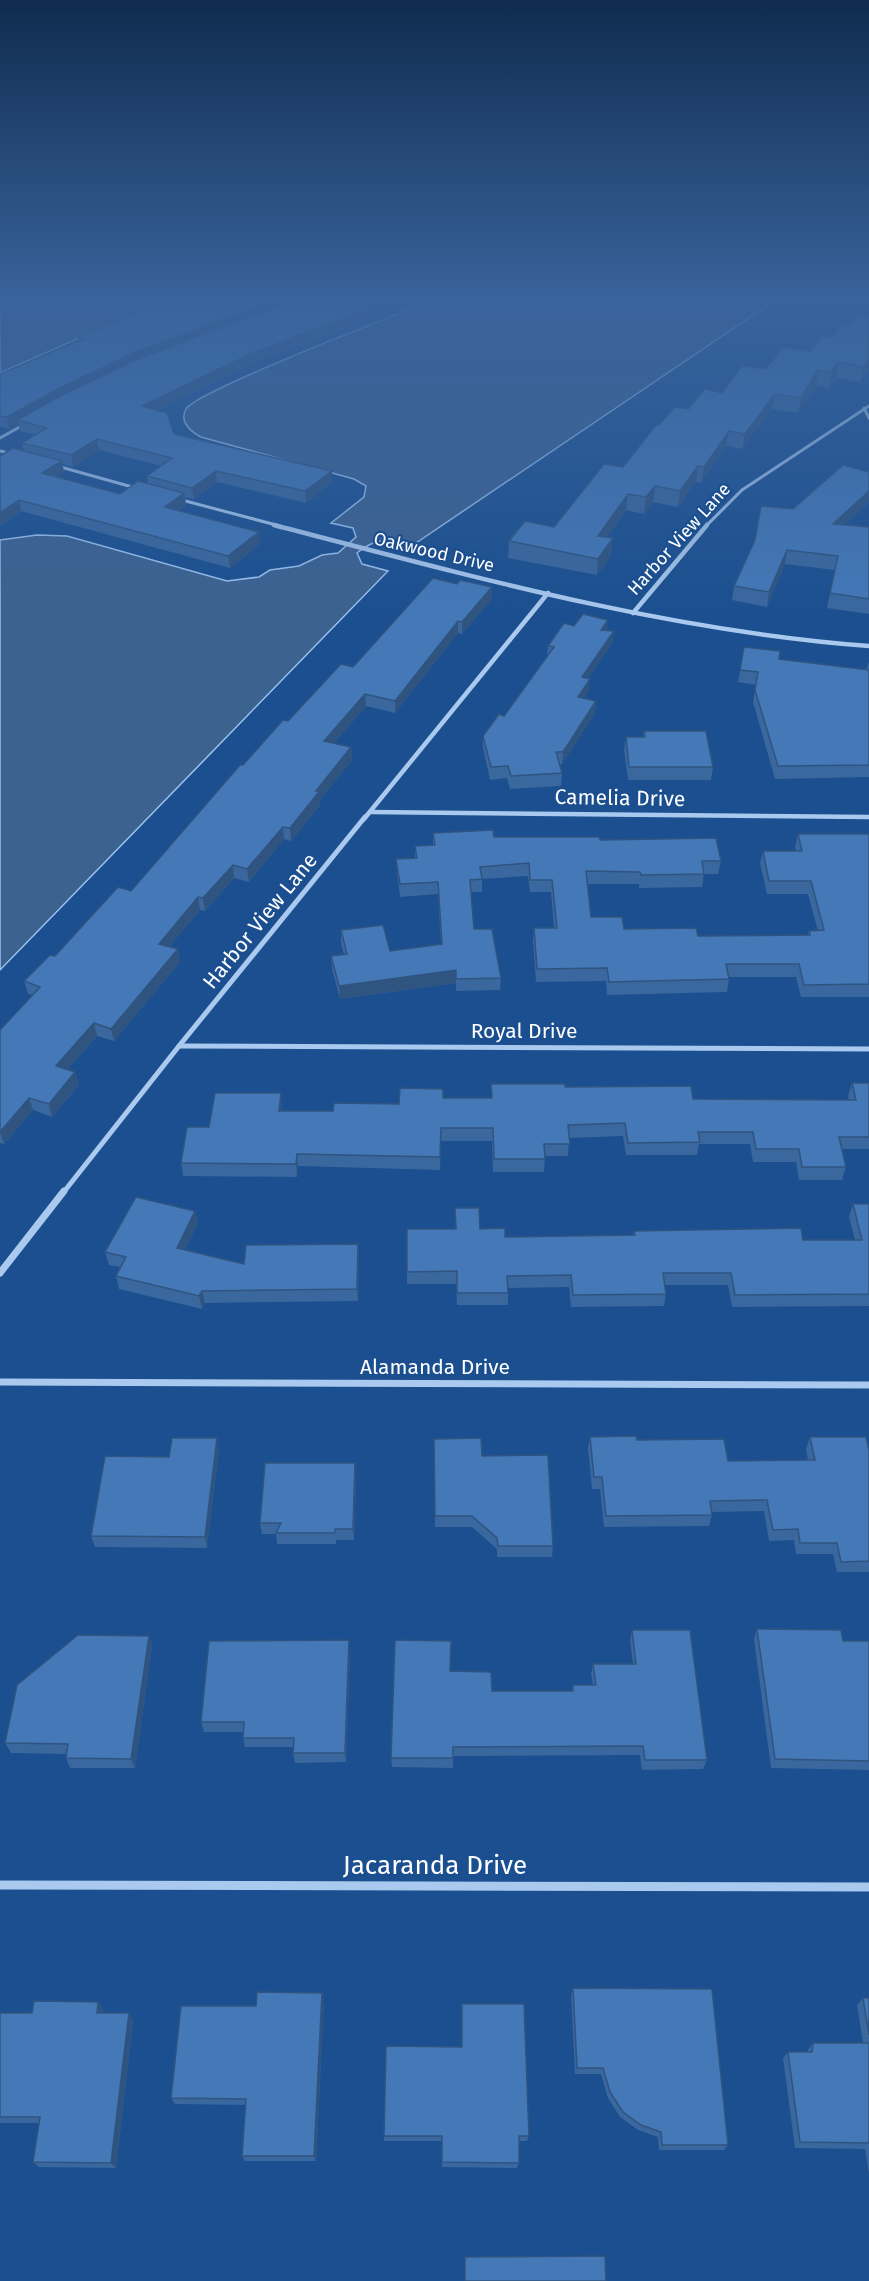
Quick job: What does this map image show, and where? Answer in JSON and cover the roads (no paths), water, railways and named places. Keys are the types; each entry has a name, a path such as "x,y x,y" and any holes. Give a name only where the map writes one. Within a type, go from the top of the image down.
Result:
{"street":[{"path":"867,407 869,418"},
{"name":"Harbor View Lane","path":"633,613 713,518 742,490 867,407"},
{"path":"0,438 31,420"},
{"path":"0,451 23,457"},
{"path":"45,463 147,491"},
{"name":"Oakwood Drive","path":"170,497 383,555 633,613 757,634 869,646"},
{"name":"Harbor View Lane","path":"0,1273 179,1046 548,593"},
{"name":"Camelia Drive","path":"370,812 869,818"},
{"name":"Royal Drive","path":"179,1046 869,1049"},
{"name":"Alamanda Drive","path":"0,1382 869,1385"},
{"name":"Jacaranda Drive","path":"0,1885 869,1887"}],"water":[{"path":"193,403 622,403 413,545 383,541 371,544 357,553 362,564 388,571 0,970 0,540 37,535 67,536 227,581 259,577 270,570 299,566 322,555 338,553 356,537 353,528 331,523 364,497 366,486 354,479 201,437 185,422 186,409"}]}
